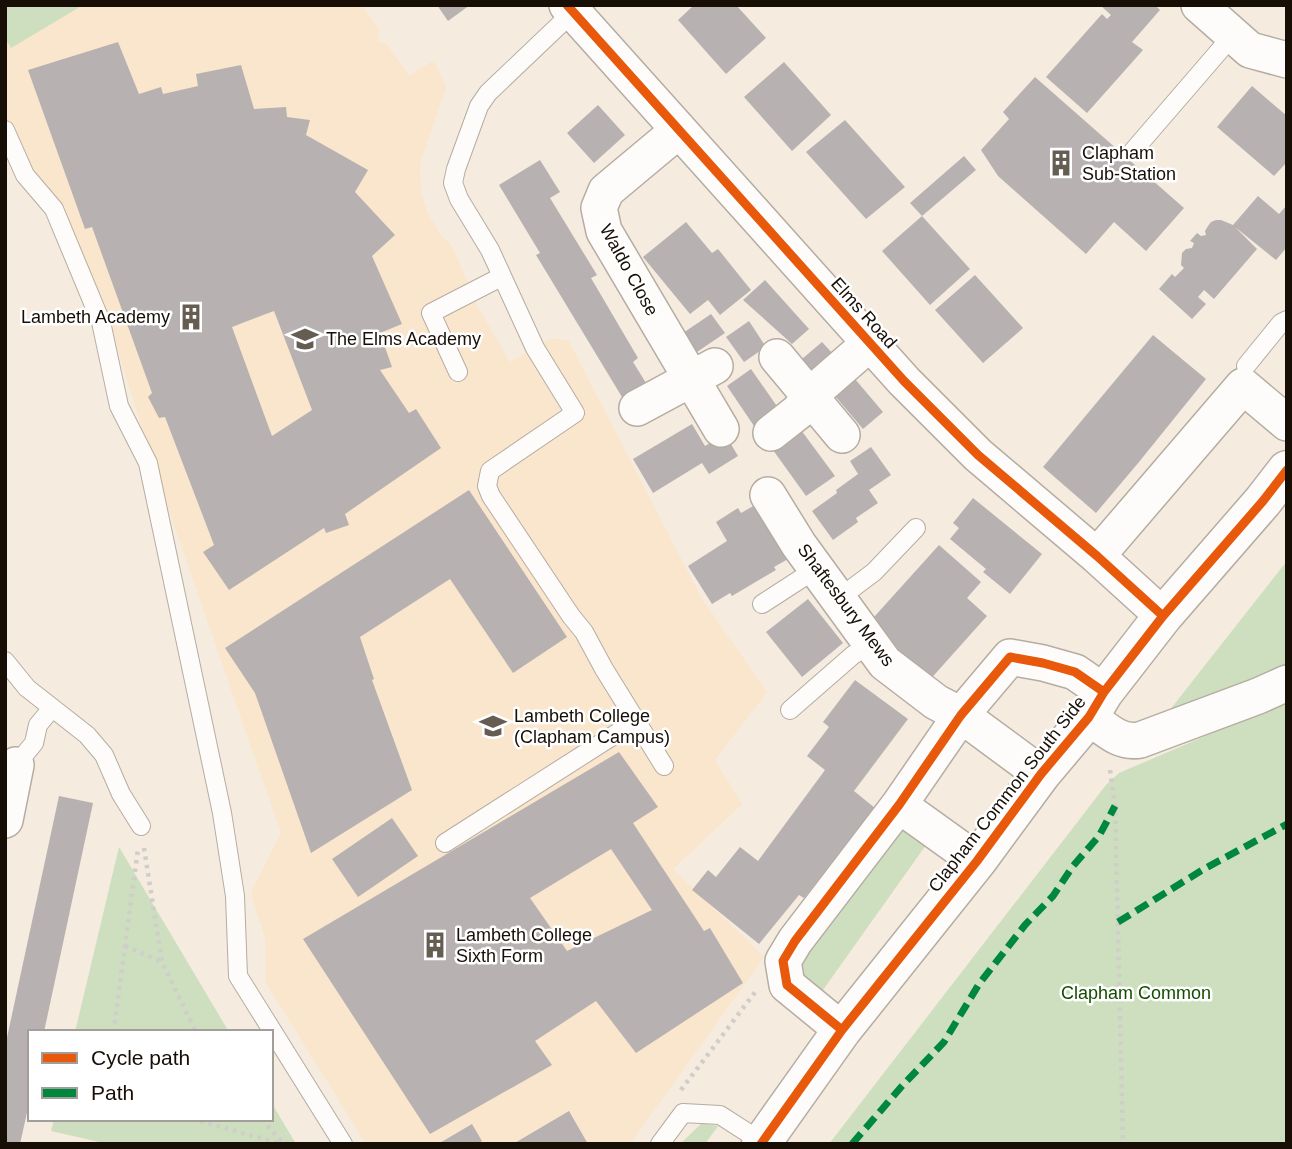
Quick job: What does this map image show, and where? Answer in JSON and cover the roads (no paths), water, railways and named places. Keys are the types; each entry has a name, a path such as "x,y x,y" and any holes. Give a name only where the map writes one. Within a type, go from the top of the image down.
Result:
{"highway":[{"name":"Clapham Common South Side","path":"762,1143 842,1030 977,861 1163,616 1287,470"}],"street":[{"path":"1199,5 1250,50 1287,60"},
{"name":"Elms Road","path":"570,9 904,381 978,455 1097,555 1163,616"},
{"name":"Waldo Close","path":"679,130 606,191 599,208 604,231 703,372 721,429"},
{"path":"771,433 799,411 809,396 870,343"},
{"path":"777,357 842,435"},
{"path":"637,408 703,372"},
{"path":"1097,555 1243,386 1287,423"},
{"name":"Shaftesbury Mews","path":"768,495 799,545 886,663 936,702 961,715 1041,774"},
{"path":"842,1030 787,985 783,961 899,805 961,715 1010,657 1075,672 1121,739 1131,742 1217,712 1287,683"},
{"path":"5,820 16,765"},
{"path":"899,805 977,861"}],"lane":[{"path":"570,9 488,93 479,106 453,183 459,199 490,250 535,348 575,413 490,471 487,486 571,617 584,632 664,766"},
{"path":"1133,151 1233,35"},
{"path":"5,130 25,175 54,209 102,322 119,406 148,463 222,813 235,896 238,976 272,1030"},
{"path":"458,372 431,313 501,277"},
{"path":"1246,366 1281,323 1287,320"},
{"path":"838,599 874,572 916,528"},
{"path":"762,604 816,569"},
{"path":"790,710 853,655 872,644"},
{"path":"5,661 27,688 87,735 104,755 121,794 141,826"},
{"path":"16,765 34,743 38,725 52,708"},
{"path":"445,843 636,721"},
{"path":"273,1032 343,1144"},
{"path":"660,1144 683,1113 720,1115 762,1143"}],"place":[{"name":"Clapham Sub-Station","path":"1061,163"},
{"name":"Lambeth Academy","path":"191,317"},
{"name":"The Elms Academy","path":"305,339"},
{"name":"Lambeth College (Clapham Campus)","path":"493,726"},
{"name":"Lambeth College Sixth Form","path":"435,945"}],"park label":[{"name":"Clapham Common","path":"1136,993"}]}
